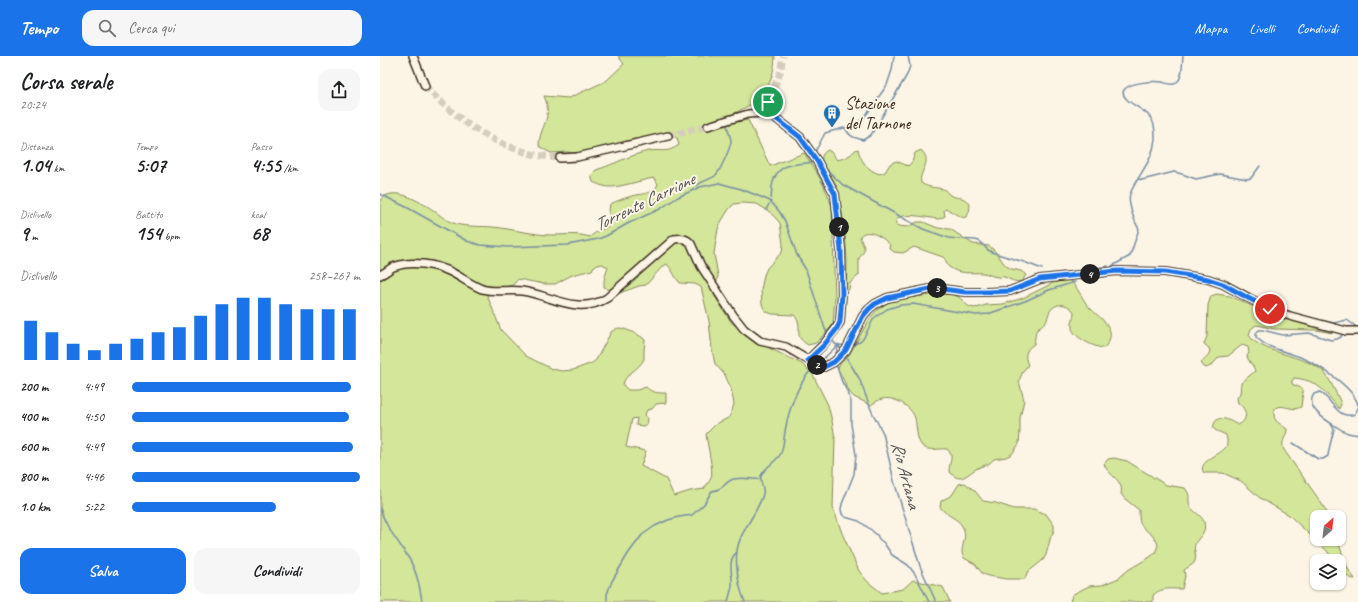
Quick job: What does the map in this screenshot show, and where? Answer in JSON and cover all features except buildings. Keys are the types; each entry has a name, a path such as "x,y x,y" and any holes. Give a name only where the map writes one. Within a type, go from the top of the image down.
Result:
{"street":[{"path":"413,56 425,86"},
{"path":"764,114 770,97"},
{"path":"708,126 748,114 761,113 773,116 800,137 817,161 835,194 841,250 842,294 840,322 836,330 824,345 808,360"},
{"path":"560,158 577,157 668,136"},
{"path":"380,275 393,268 407,264 434,265 483,289 492,291 516,290 577,306 586,306 597,304 607,298 674,240 679,238 689,241 701,266 744,329 760,341 786,347 819,366 824,367 834,362 846,350 863,316 869,309 887,298 935,288 965,292 1010,291 1040,279 1117,271 1165,272 1208,279 1223,284 1270,309 1290,316 1346,331 1358,331"}],"green space":[{"path":"618,56 775,56 771,79 764,92 753,103 734,114 724,123 726,124 748,120 770,166 804,153 813,166 827,193 832,207 835,297 833,325 816,343 808,345 800,338 799,324 794,315 772,314 765,311 762,304 761,290 764,275 767,268 782,252 783,244 780,223 770,212 757,204 734,204 721,222 718,229 714,253 718,276 714,295 731,322 743,332 769,348 802,364 813,375 828,405 835,438 833,508 842,533 859,571 868,582 882,593 903,589 913,580 943,587 950,602 380,602 380,200 391,194 404,195 427,206 448,221 460,225 493,227 546,235 576,235 590,237 609,226 610,204 655,190 658,184 654,178 608,187 593,182 591,175 596,170 636,155 649,151 664,151 675,148 679,145 677,138 670,135 657,138 634,139 605,150 582,154 567,152 551,153 539,146 541,133 547,117 547,104 544,96 569,98 606,81 624,64","holes":["602,264 608,267 604,280 604,287 617,294 646,285 661,268 667,264 680,283 695,284 701,287 709,321 715,364 725,375 731,389 734,404 730,417 716,424 706,434 712,475 704,489 690,491 674,496 666,479 641,466 646,451 626,447 632,419 637,418 636,425 643,426 647,424 648,419 645,415 647,410 652,409 656,404 666,403 666,393 653,392 646,387 637,390 628,390 623,385 626,378 644,359 645,340 643,338 637,334 617,328 611,332 596,360 592,363 573,370 562,371 552,369 526,356 501,330 483,285 498,287 509,286 513,285 518,279 544,284 555,284 572,275 592,270 594,266"]},
{"path":"858,149 868,168 880,174 885,172 890,164 896,161 908,166 912,162 915,153 921,150 925,154 926,163 922,174 921,183 929,187 943,189 950,195 967,201 970,204 968,215 965,217 959,216 947,209 944,210 945,216 939,219 921,216 906,216 900,217 897,220 896,225 908,227 917,222 923,222 938,228 950,229 973,244 989,246 994,250 1006,266 1021,271 1026,275 1022,281 1014,281 985,273 966,273 953,270 948,266 943,257 914,247 903,253 894,252 889,248 890,245 884,239 876,234 867,233 860,236 864,251 859,258 859,275 850,283 849,289 845,296 847,262 842,214 836,186 825,167 822,157 823,153 828,150 837,160 847,157"},
{"path":"1064,280 1073,283 1087,304 1107,325 1110,330 1109,341 1104,348 1100,348 1085,341 1073,331 1072,326 1074,312 1072,309 1063,305 1053,308 1049,312 1046,322 1036,331 1034,344 1026,353 1028,365 1023,371 1019,381 1024,400 1020,418 1019,444 1012,454 1006,457 994,459 988,464 978,468 964,477 957,478 949,471 951,454 947,449 927,449 922,446 918,436 915,418 906,406 902,403 887,398 879,400 871,405 854,397 850,393 838,369 840,364 849,355 870,318 877,310 887,303 897,299 952,294 959,297 968,306 974,308 986,305 1003,304 1023,298 1053,283"},
{"path":"1217,294 1230,296 1272,315 1333,333 1316,330 1274,329 1256,325 1251,329 1249,335 1254,341 1262,346 1306,361 1323,371 1330,381 1341,404 1339,409 1325,392 1315,384 1302,379 1294,378 1292,384 1301,388 1303,391 1301,407 1294,409 1281,406 1275,408 1274,416 1276,421 1287,429 1283,442 1284,450 1326,510 1310,510 1310,535 1289,515 1260,498 1241,481 1223,473 1204,473 1202,469 1206,462 1222,451 1227,445 1226,435 1213,428 1217,420 1224,419 1238,425 1244,420 1246,414 1241,405 1238,403 1237,398 1240,393 1241,383 1255,371 1247,356 1249,353 1248,347 1242,345 1228,356 1219,357 1207,368 1201,363 1210,351 1204,344 1207,336 1208,305 1211,296"},
{"path":"1114,458 1127,461 1166,485 1185,488 1189,496 1190,506 1204,522 1204,532 1195,544 1196,556 1194,563 1184,570 1185,576 1182,589 1167,589 1156,592 1153,595 1153,602 1070,602 1072,595 1089,586 1102,585 1119,578 1128,570 1155,553 1158,545 1157,541 1144,529 1140,523 1139,510 1121,494 1118,481 1106,468 1104,464 1108,459"},
{"path":"965,483 975,491 983,501 996,503 1014,509 1034,509 1046,514 1054,525 1054,531 1051,536 1046,555 1043,560 1027,573 1025,579 1006,579 988,576 982,573 975,564 964,557 962,549 965,536 964,530 958,521 945,513 940,507 941,501 952,495 959,484"},
{"path":"1322,546 1340,546 1342,554 1329,554"},
{"path":"1346,564 1355,579 1346,575"}],"waterway":[{"path":"815,153 825,133 851,126 864,118 887,85 892,70 894,56"},
{"path":"845,128 852,137 863,140 871,135 907,75 910,66 908,56"},
{"path":"1112,266 1130,256 1139,229 1130,207 1129,198 1133,187 1148,161 1154,147 1155,139 1154,127 1151,118 1125,97 1123,93 1124,90 1131,85 1147,82 1175,84 1181,75 1183,56"},
{"path":"696,186 715,176 722,165 731,142 727,126 727,123 729,123"},
{"path":"771,198 773,182 780,170 789,165 814,162"},
{"path":"1139,179 1142,180 1174,172 1196,179 1220,174 1247,179 1251,178 1260,166"},
{"path":"825,168 843,185 923,229 949,238 979,241 988,250 994,253 1042,269"},
{"name":"Torrente Carrione","path":"380,194 467,241 480,245 508,247 568,245 598,239 660,209 678,197 700,187 719,183 741,189 770,201 779,211 785,221 797,255 806,270 825,329 828,334"},
{"path":"766,210 769,204"},
{"name":"Torrente Carrione","path":"1085,270 1108,266"},
{"name":"Torrente Carrione","path":"1112,266 1124,268"},
{"name":"Torrente Carrione","path":"850,345 860,342 863,339 874,318 887,309 900,305 913,304 976,315 988,314 1025,301 1049,290 1075,282"},
{"name":"Torrente Carrione","path":"1305,317 1334,323 1347,320 1358,328"},
{"path":"1342,332 1341,337 1331,340 1309,333 1283,335 1262,330 1259,330 1256,333 1256,337 1266,344 1316,365 1334,377 1350,391 1358,405"},
{"name":"Torrente Carrione","path":"831,338 835,344 845,346"},
{"name":"Torrente Carrione","path":"838,345 841,349"},
{"path":"824,358 838,345"},
{"name":"Rio Artana","path":"836,354 838,346"},
{"name":"Rio Artana","path":"846,357 859,378 872,412 883,433 894,481 920,566 936,602"},
{"path":"836,364 851,402 851,424 856,455 854,474 842,504 842,514 845,517 859,521 870,529 884,543 892,555 908,565 915,574 929,602"},
{"path":"745,602 739,584 737,570 738,544 761,501 763,494 761,476 765,469 777,459 781,453 785,429 792,404 801,384 810,371"},
{"path":"1358,408 1355,414 1349,415 1340,412 1320,392 1314,394 1312,399 1314,409 1323,418 1345,432 1358,435"},
{"path":"1293,443 1318,459 1323,459 1328,456 1334,429 1331,424"},
{"path":"607,600 607,594 612,581 628,554 642,535 655,526 668,520 692,515 704,504 712,491 721,488 731,480 738,478 760,479"},
{"path":"380,508 389,528 414,568 419,584 422,602"},
{"path":"728,602 732,586 731,564 733,556 736,553"}],"tunnel":[{"path":"770,97 780,73 783,56"},
{"path":"425,86 461,119 487,136 501,143 532,154 560,158"},
{"path":"668,136 708,126"}],"place":[{"name":"Stazione del Tarnone","path":"832,128"}],"route":[{"path":"768,102 764,114 773,116 800,137 817,161 835,194 841,250 842,294 840,322 836,330 824,345 808,360 819,366 824,367 834,362 846,350 863,316 875,304 887,298 935,288 965,292 1010,291 1040,279 1117,271 1165,272 1208,279 1223,284 1270,309"}]}
